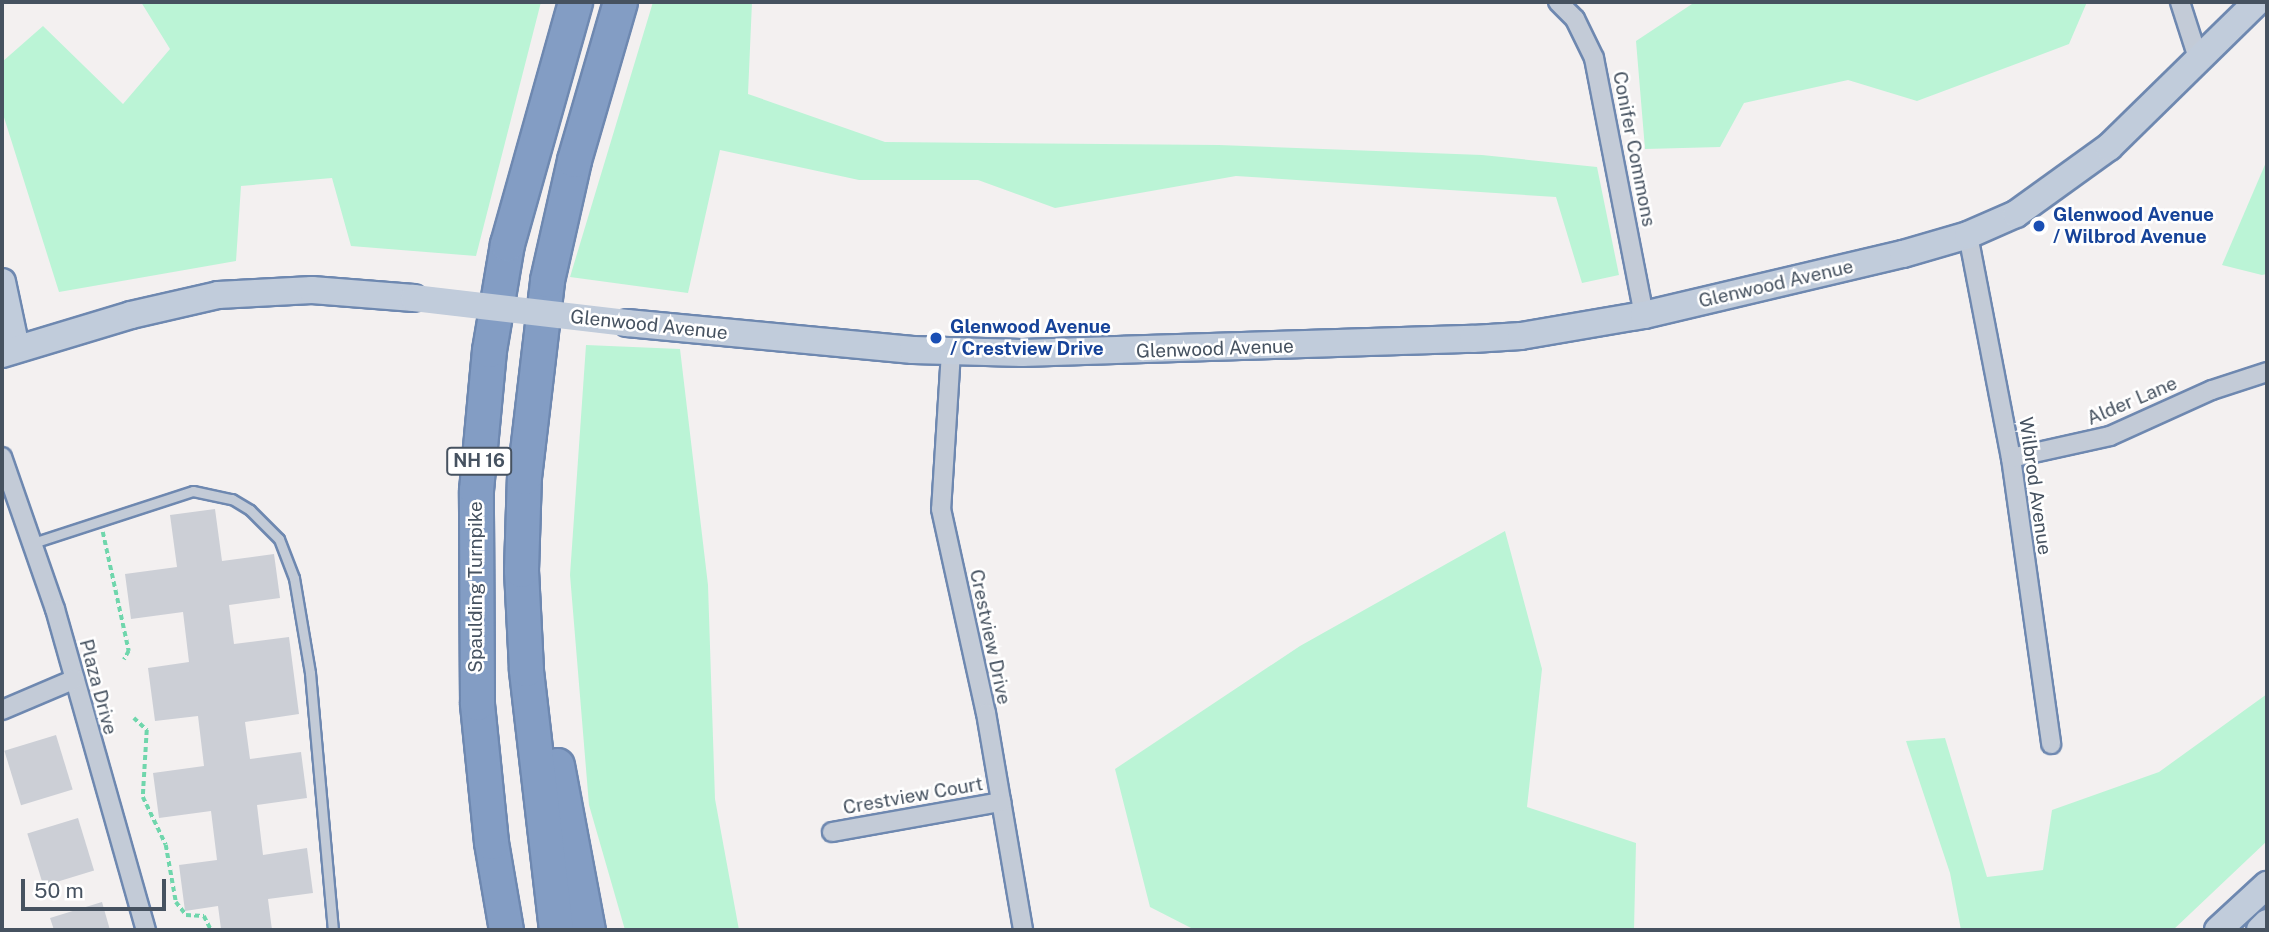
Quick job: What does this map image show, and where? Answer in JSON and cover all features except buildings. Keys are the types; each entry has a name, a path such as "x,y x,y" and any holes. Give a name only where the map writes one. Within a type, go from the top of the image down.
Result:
{"highway":[{"name":"Spaulding Turnpike","path":"506,930 491,842 477,703 476,490 489,350 507,244 575,2"},
{"name":"NH 16","path":"556,930 534,761 522,588 528,424 547,280 574,160 620,2"},
{"path":"522,588 541,640 563,809 588,930"}],"street":[{"name":"Conifer Commons","path":"1558,2 1575,19 1594,58 1644,315"},
{"path":"2180,2 2198,58"},
{"name":"Glenwood Avenue","path":"9,351 218,295 312,290 414,298 627,323 951,352 1178,350 1521,336 1644,315 1968,235 2017,214 2063,185 2109,147 2257,2"},
{"name":"Wilbrod Avenue","path":"1968,235 2011,458 2051,744"},
{"path":"2,282 9,351"},
{"name":"Crestview Drive","path":"951,352 941,509 968,621 1023,930"},
{"name":"Alder Lane","path":"2011,458 2110,436 2212,390 2267,372"},
{"name":"Plaza Drive","path":"2,457 33,543 75,679 146,930"},
{"path":"2,710 75,679"},
{"name":"Crestview Court","path":"832,832 1001,802"},
{"path":"2218,930 2267,885"},
{"path":"2260,930 2267,923"}],"lane":[{"path":"33,543 194,491 232,499 250,510 279,540 294,578 310,673 333,930"}],"path":[{"path":"107,544 129,651 124,660"},
{"path":"134,718 147,730 143,797 166,845 176,902 186,915 204,916 211,930"}],"green space":[{"path":"141,2 541,2 476,256 351,246 332,178 241,186 236,261 59,292 2,111 2,62 43,26 123,104 170,49"},
{"path":"653,2 752,2 748,94 885,142 1219,145 1482,155 1597,167 1619,275 1582,283 1556,197 1236,176 1055,208 978,180 859,180 720,150 688,293 570,277"},
{"path":"1695,2 2087,2 2069,44 1917,101 1848,80 1744,103 1720,147 1645,149 1636,41"},
{"path":"2267,160 2267,274 2262,275 2222,265"},
{"path":"586,345 680,349 708,585 715,799 739,930 625,930 589,805 570,575"},
{"path":"1505,531 1542,669 1527,807 1636,843 1634,930 1195,930 1150,907 1115,769 1300,646"},
{"path":"2267,694 2267,841 2173,930 1961,930 1950,873 1906,741 1945,738 1987,877 2043,870 2052,810 2159,772"}],"place":[{"name":"Glenwood Avenue / Wilbrod Avenue","path":"2039,226"},
{"name":"Glenwood Avenue / Crestview Drive","path":"936,338"}]}
